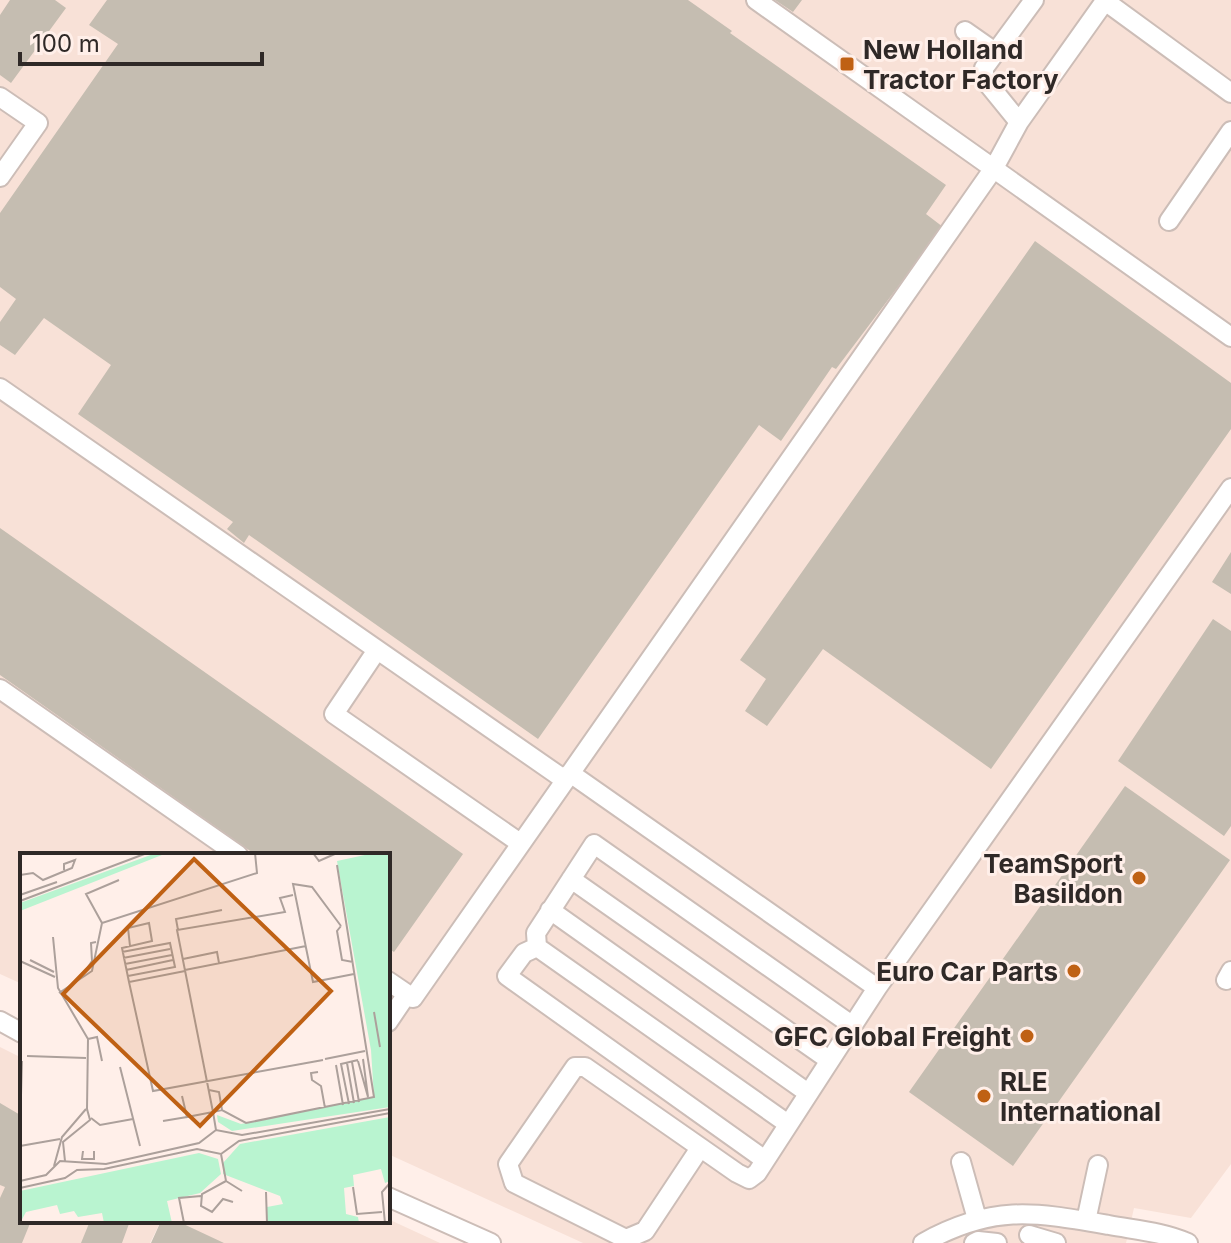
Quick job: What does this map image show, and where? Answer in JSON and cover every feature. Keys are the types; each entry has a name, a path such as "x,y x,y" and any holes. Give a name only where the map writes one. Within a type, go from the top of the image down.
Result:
{"street":[{"path":"756,0 1231,337"},
{"path":"1019,122 984,79 984,68 1034,0"},
{"path":"390,982 413,998 994,168 1019,122 1105,0 1231,93"},
{"path":"965,31 995,52"},
{"path":"0,97 38,123 0,177"},
{"path":"1169,221 1231,131"},
{"path":"0,388 377,650 877,988"},
{"path":"700,1148 645,1231 626,1239 514,1183 508,1164 575,1067 585,1067 749,1179 757,1173 877,988 1231,488"},
{"path":"377,650 334,714 520,843"},
{"path":"0,689 235,853"},
{"path":"537,947 536,933 594,844 853,1026"},
{"path":"571,879 829,1060"},
{"path":"550,910 808,1093"},
{"path":"537,947 524,953 507,976 765,1160"},
{"path":"537,947 788,1124"},
{"path":"390,1019 407,994"},
{"path":"0,1021 20,1032"},
{"path":"609,1084 625,1061"},
{"path":"961,1162 977,1219"},
{"path":"1086,1221 1098,1165"},
{"path":"390,1198 491,1243"},
{"path":"923,1243 948,1229 991,1215 1033,1212 1188,1243"},
{"path":"1062,1243 1064,1217"},
{"path":"1029,1235 1056,1243"},
{"path":"974,1243 997,1243"}],"shaded area":[{"name":"New Holland Tractor Factory","path":"0,0 1231,0 1231,1164 1191,1218 1134,1208 1126,1243 583,1243 390,1155 390,853 20,853 20,983 0,974"},
{"path":"0,1047 20,1057 20,1223 160,1223 150,1243 0,1243"},
{"path":"390,1220 440,1243 154,1243 165,1223 390,1223"}],"building":[{"path":"10,0 55,0 66,8 11,83 0,75 0,15"},
{"path":"107,0 688,0 946,185 926,214 943,227 836,369 832,367 781,441 759,425 538,739 249,535 244,543 227,529 233,522 78,414 111,365 44,318 15,355 0,345 0,322 16,299 0,287 0,213 118,44 89,25"},
{"path":"775,0 802,0 793,12"},
{"path":"1035,241 1231,383 1231,429 991,769 823,649 767,726 745,711 766,679 740,660"},
{"path":"0,528 463,854 394,952 390,949 390,853 253,853 0,675"},
{"path":"1231,552 1231,594 1212,582"},
{"path":"1213,619 1231,631 1231,826 1224,836 1118,761"},
{"path":"1125,786 1230,860 1013,1166 909,1092"},
{"path":"0,1103 20,1115 20,1223 30,1223 22,1243 0,1243 0,1198 5,1187 0,1185"},
{"path":"89,1223 129,1223 122,1243 81,1243"},
{"path":"160,1223 181,1223 224,1243 151,1243"}],"place":[{"name":"New Holland Tractor Factory","path":"847,64"},
{"name":"TeamSport Basildon","path":"1139,878"},
{"name":"Euro Car Parts","path":"1074,971"},
{"name":"GFC Global Freight","path":"1027,1036"},
{"name":"RLE International","path":"984,1096"}]}
